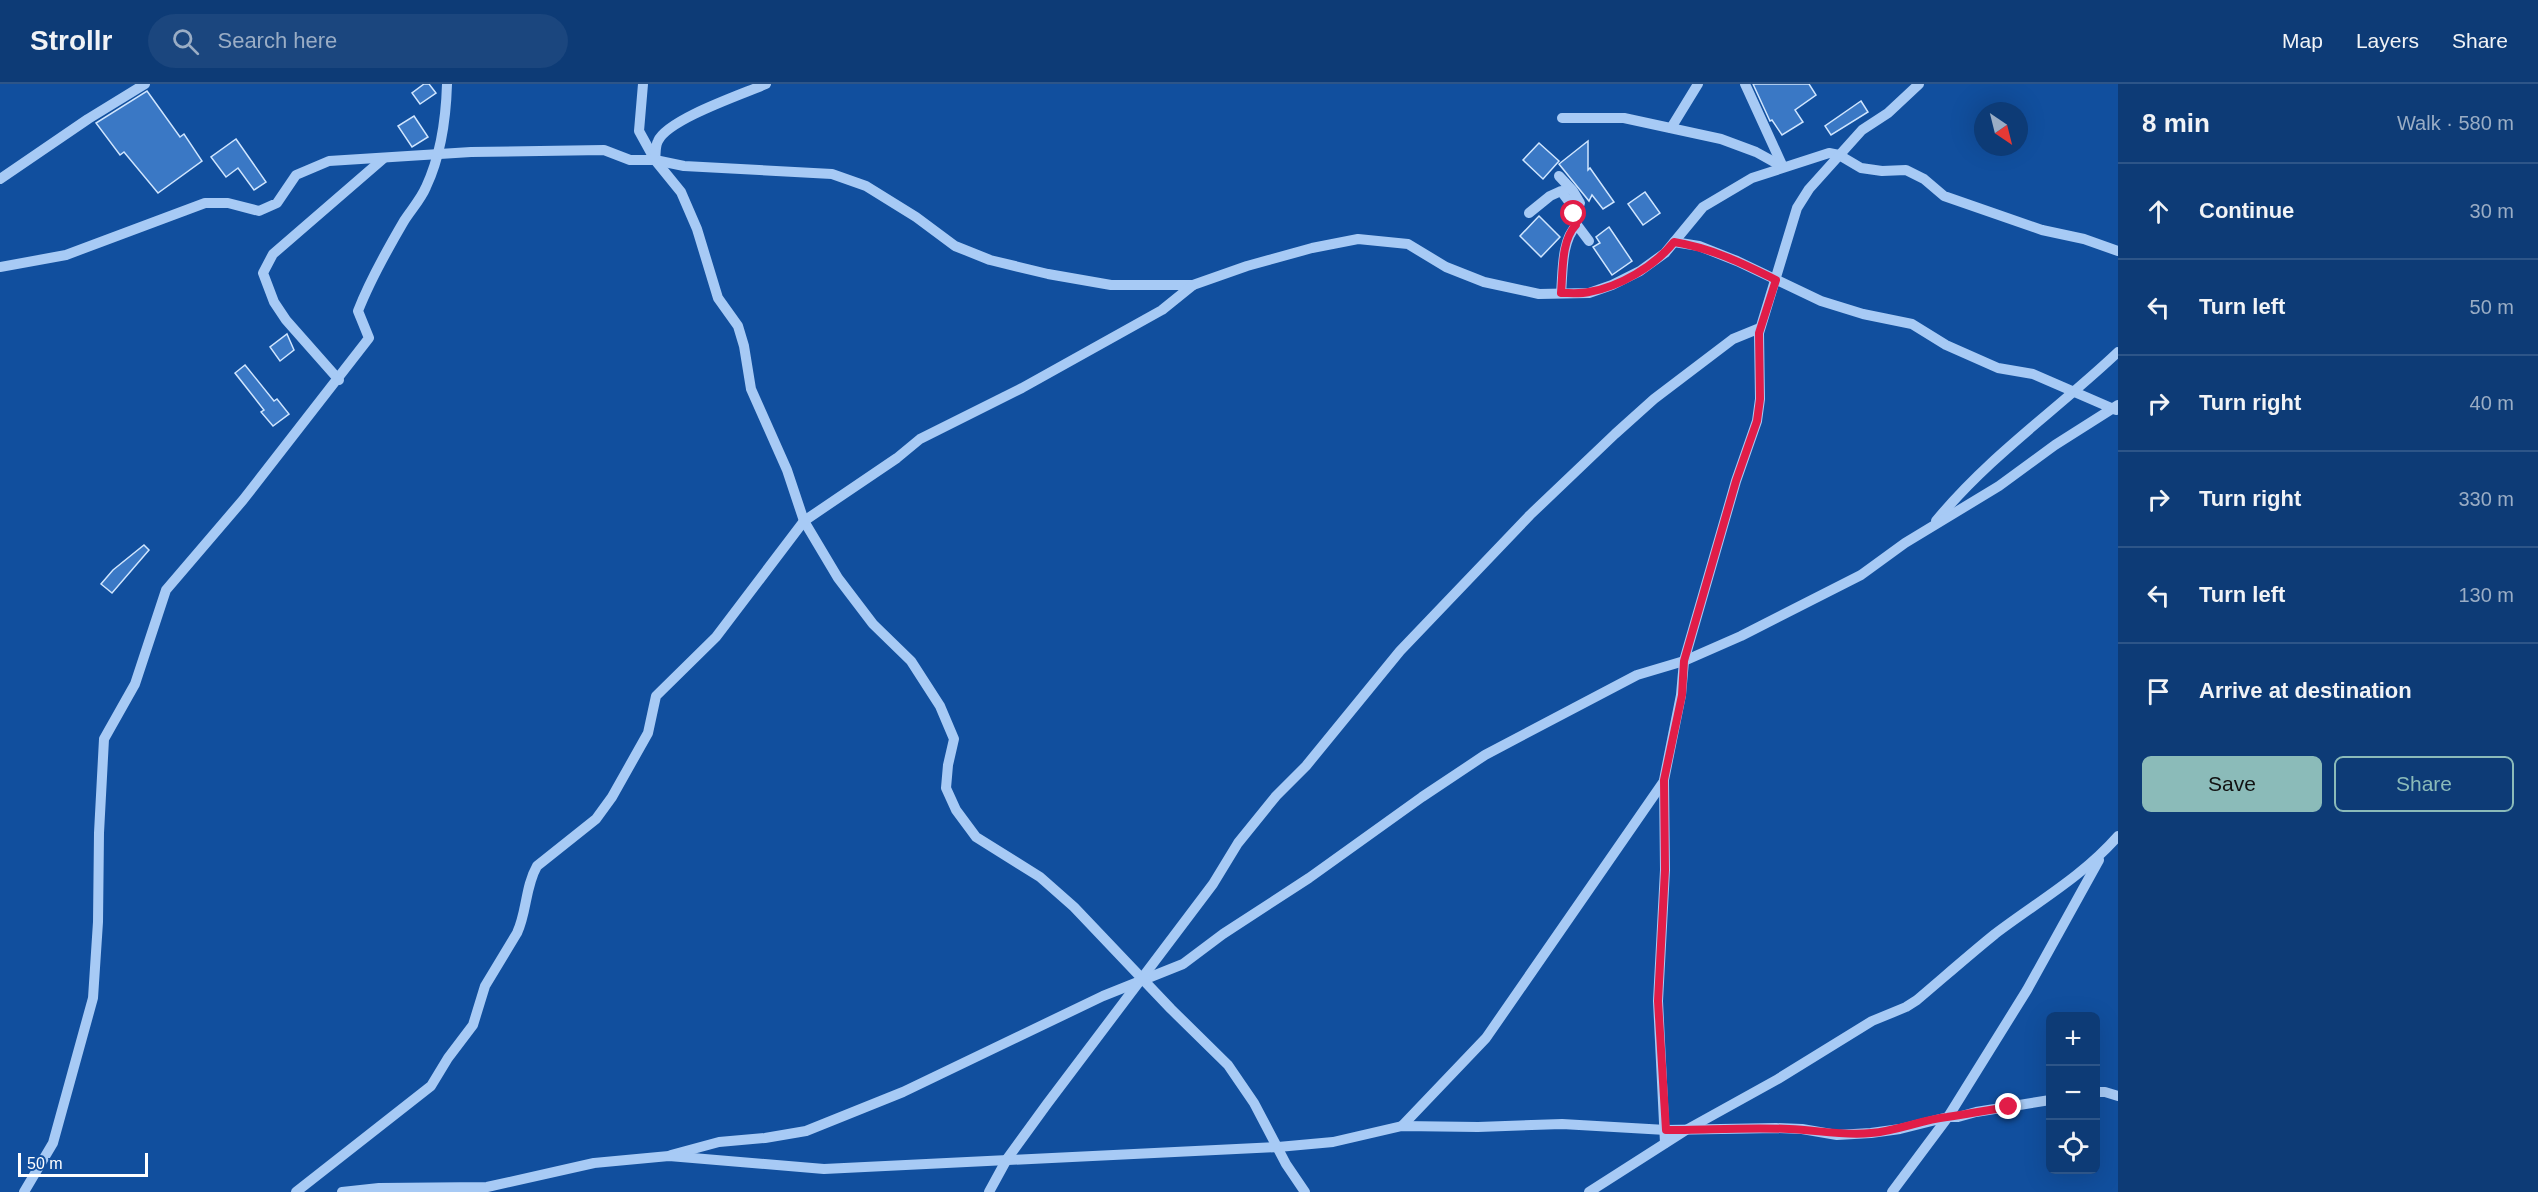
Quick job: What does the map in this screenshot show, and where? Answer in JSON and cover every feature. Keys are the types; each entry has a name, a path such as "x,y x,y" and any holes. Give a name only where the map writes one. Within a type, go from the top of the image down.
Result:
{"street":[{"path":"0,179 88,119 145,84"},
{"path":"24,1192 53,1143 93,998 104,739 135,684 166,590 243,500 339,380 369,338 358,311 368,285 426,188 438,154 446,112 447,84"},
{"path":"643,84 639,131 655,160 681,192 697,229 718,298 738,326 744,346 751,389 787,470 804,521 838,578 873,624 911,661 940,706 954,739 946,788 956,810 976,837 1040,877 1074,907 1228,1065 1254,1103 1305,1192"},
{"path":"655,160 658,140 671,127 711,106 766,84"},
{"path":"1671,128 1698,84"},
{"path":"1746,84 1783,167"},
{"path":"1665,1143 1658,1001 1665,870 1664,780 1682,695 1684,661 1736,481 1757,421 1760,399 1758,374 1760,328 1797,208 1809,189 1862,130 1888,113 1920,84"},
{"path":"1562,118 1624,118 1721,139 1756,152 1783,167"},
{"path":"0,267 66,255 205,203 228,203 259,211 277,203 296,175 329,161 438,154 604,150 630,159 655,160 684,166 832,174 866,186 916,217 955,246 990,260 1048,274 1111,285 1193,285 1247,266 1312,248 1358,239 1408,244 1446,267 1484,282 1539,294 1589,293 1640,271 1665,253 1703,207 1752,178 1828,153 1839,155 1861,168 1906,170 1924,179 1944,196 2042,230 2084,239 2118,251"},
{"path":"339,380 286,320 274,302 263,273 273,254 384,158"},
{"path":"1559,176 1580,203 1565,253 1561,293"},
{"path":"1529,213 1550,196 1561,191 1570,202 1575,219 1589,241"},
{"path":"1674,242 1699,246 1737,261 1831,304 1863,314 1912,324 1946,345 1998,368 2033,374 2116,408"},
{"path":"296,1192 406,1107 436,1079 448,1058 473,1025 485,986 517,933 531,877 537,866 596,819 612,797 648,733 656,696 716,637 804,521 897,458 920,439 1022,388 1162,310 1193,285"},
{"path":"989,1192 1007,1159 1096,1037 1143,979 1213,884 1245,835 1400,651 1530,515 1654,399 1733,339 1760,328"},
{"path":"1931,526 1960,491 1988,463 2076,392 2118,352"},
{"path":"669,1156 687,1149 719,1142 765,1138 806,1131 903,1092 1143,979 1183,964 1223,934 1485,755 1637,675 1684,661 1741,636 1861,575 1905,543 1999,486 2055,445 2116,408"},
{"path":"1402,1126 1486,1038 1664,780"},
{"path":"1588,1192 1686,1130 1778,1079 1872,1021 1917,1000 1996,934 2061,890 2102,854 2118,836"},
{"path":"1892,1192 1948,1117 2027,990 2102,854"},
{"path":"2100,1092 2118,1096"},
{"path":"342,1192 379,1188 487,1187 594,1163 669,1156 824,1170 1278,1147 1333,1142 1402,1126 1478,1127 1562,1124 1666,1130 1776,1128 1802,1129 1837,1135 1900,1129 1948,1117 2046,1101"}],"building":[{"path":"424,84 429,84 436,93 420,104 412,93"},
{"path":"1753,84 1809,84 1816,95 1795,110 1803,122 1782,135 1772,120 1770,121"},
{"path":"147,91 180,137 184,134 202,161 158,193 124,152 120,155 96,123"},
{"path":"1861,101 1868,112 1831,135 1825,126"},
{"path":"414,116 428,137 412,147 398,126"},
{"path":"236,139 266,182 254,190 238,168 226,177 211,157"},
{"path":"1588,141 1588,170 1590,168 1614,202 1603,209 1592,195 1589,201 1559,164"},
{"path":"1539,143 1559,161 1543,179 1523,160"},
{"path":"1645,192 1660,213 1643,225 1628,204"},
{"path":"1539,216 1560,237 1541,257 1520,236"},
{"path":"1609,227 1632,261 1612,275 1593,247 1600,243 1596,237"},
{"path":"287,334 294,350 280,361 270,347"},
{"path":"245,365 274,401 277,399 289,414 273,426 261,412 264,410 235,373"},
{"path":"144,545 149,550 112,593 101,584 113,570"}],"route":[{"path":"1574,214 1576,225 1572,229 1565,253 1561,293 1589,293 1612,285 1640,271 1665,253 1674,242 1699,246 1776,280 1759,333 1760,399 1757,421 1736,481 1684,661 1682,695 1664,780 1665,870 1658,1001 1666,1130 1776,1128 1802,1129 1837,1135 1871,1133 2009,1107"}]}
